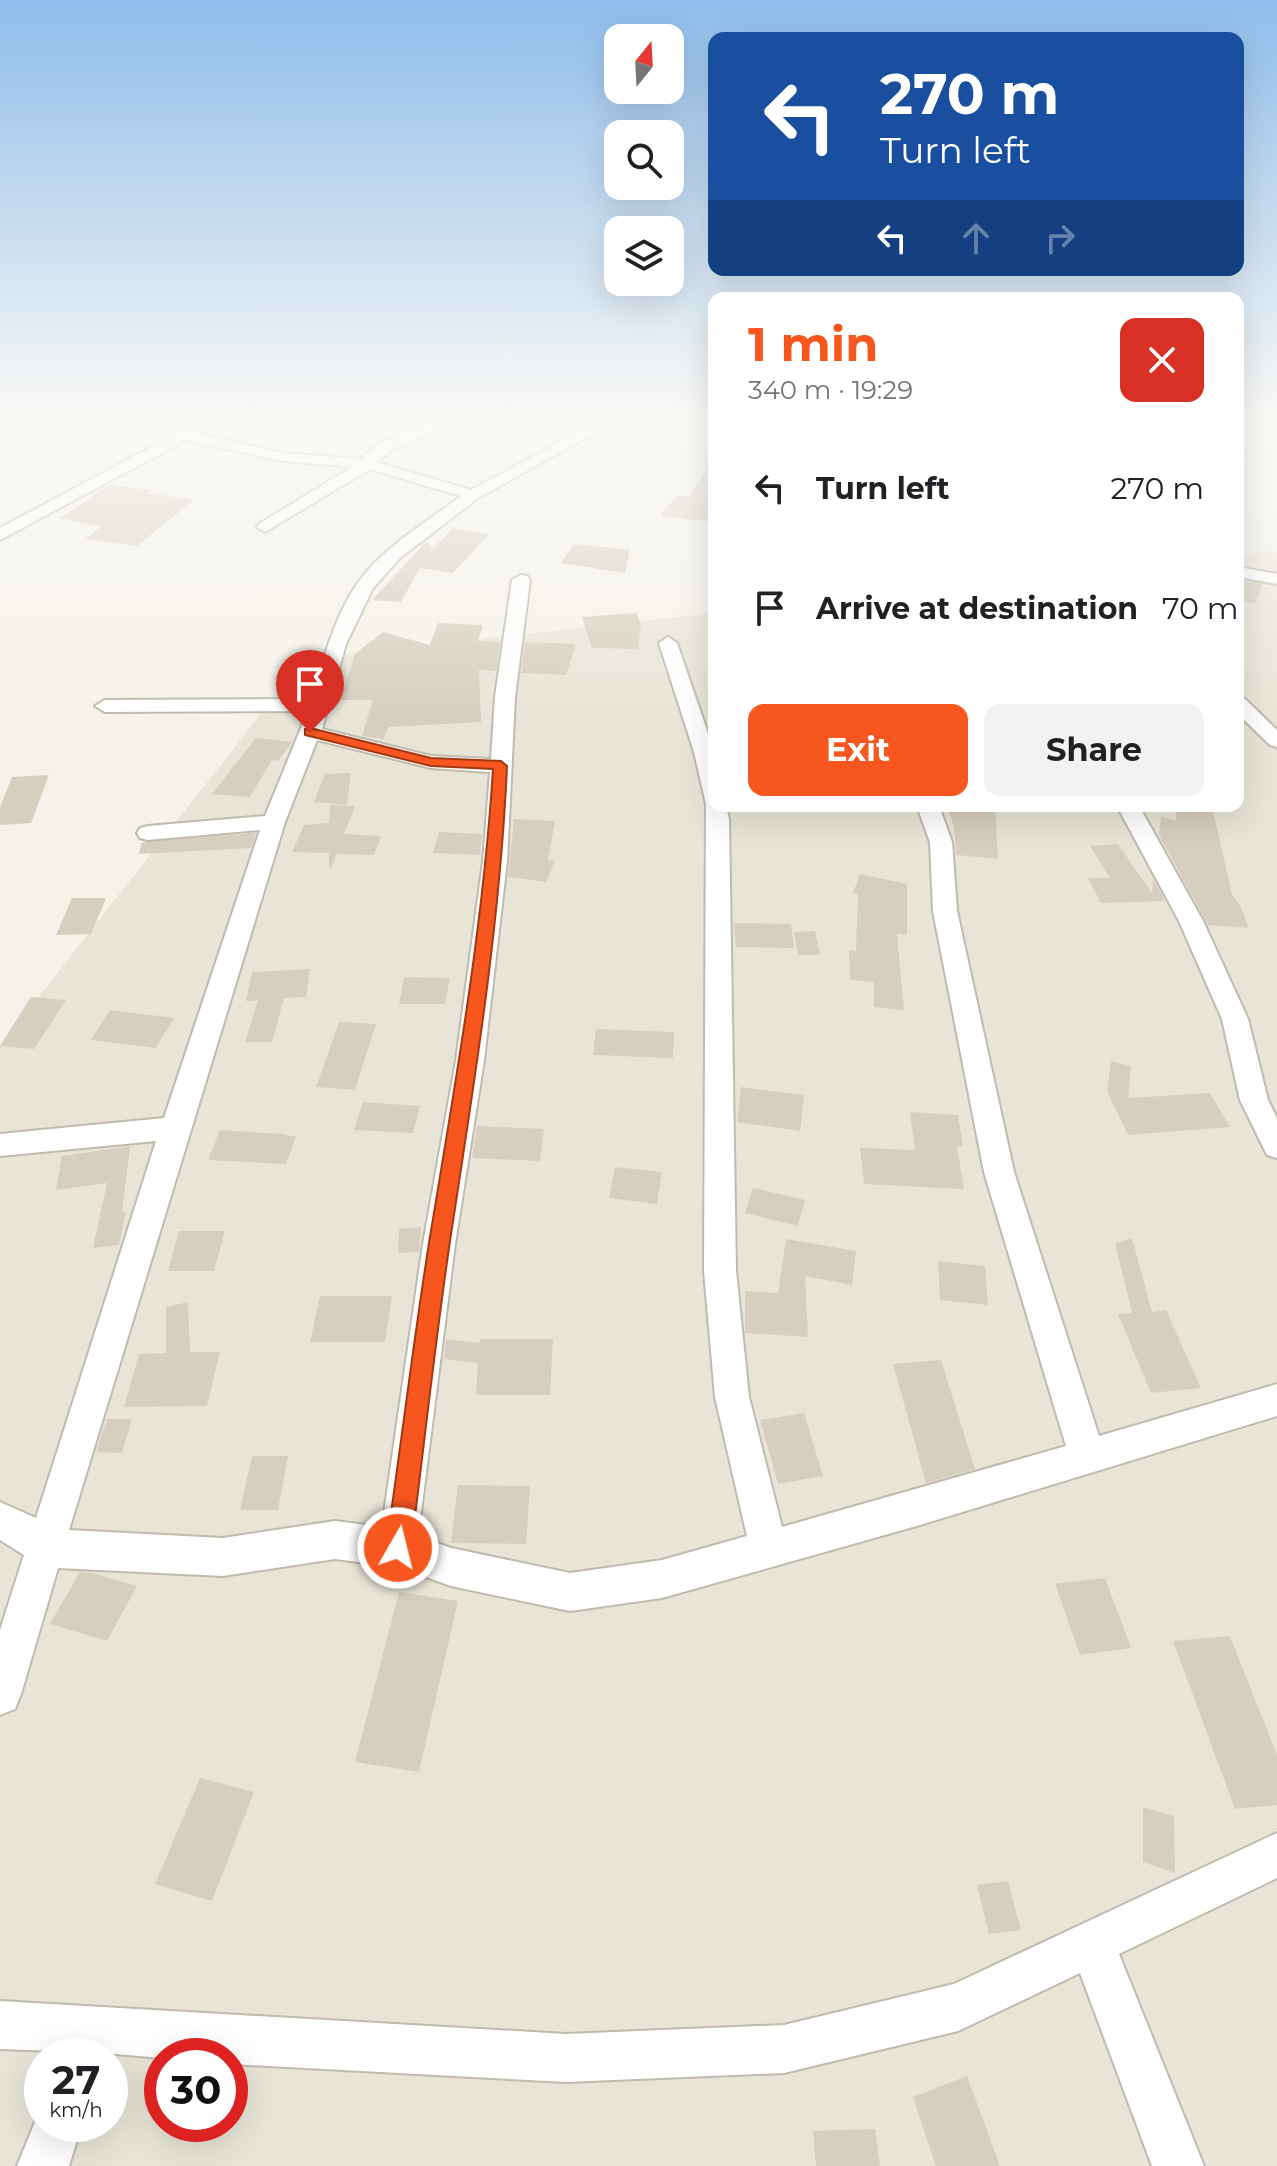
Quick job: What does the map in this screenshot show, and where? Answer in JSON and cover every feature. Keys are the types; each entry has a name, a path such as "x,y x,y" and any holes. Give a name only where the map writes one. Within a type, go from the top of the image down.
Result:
{"street":[{"path":"0,535 33,517"},
{"path":"265,527 281,517"},
{"path":"0,1694 175,1128 274,822 320,705 337,644 365,586 394,554 443,517"},
{"path":"1244,573 1277,579"},
{"path":"398,1548 439,1244 470,1060 495,861 505,697 521,580"},
{"path":"668,643 708,771"},
{"path":"105,706 320,705"},
{"path":"1244,709 1277,741"},
{"path":"310,732 431,762 501,766"},
{"path":"716,812 720,1271 732,1397 769,1549"},
{"path":"930,812 941,842 945,911 999,1172 1088,1458"},
{"path":"1131,812 1191,921 1235,1019 1254,1100 1277,1147"},
{"path":"148,833 274,822"},
{"path":"0,1145 175,1128"},
{"path":"0,1520 45,1548 223,1557 335,1540 398,1548 451,1567 570,1592 662,1579 1088,1458 1277,1400"},
{"path":"128,2041 230,2040 566,2058 784,2049 958,2007 1277,1855"},
{"path":"1091,1942 1178,2166"},
{"path":"0,2025 64,2038"},
{"path":"43,2166 51,2142"}],"shaded area":[{"path":"1277,552 1277,2166 0,2166 0,1046 304,659 708,614 708,812 1244,812 1244,554"}],"building":[{"path":"173,517 137,546 85,539 101,527 60,518"},
{"path":"670,517 708,517 708,521"},
{"path":"452,529 489,534 453,573 420,568 401,602 372,600 426,542 433,547 430,552"},
{"path":"574,544 630,550 625,573 561,563"},
{"path":"1244,581 1262,584 1255,604 1244,601"},
{"path":"636,613 641,624 638,649 592,648 582,617"},
{"path":"438,623 483,625 478,641 500,642 496,671 479,670 481,722 388,727 384,739 362,736 373,700 341,700 355,654 383,632 430,645"},
{"path":"525,642 576,644 566,675 521,673"},
{"path":"256,738 292,742 278,761 272,760 250,797 212,794"},
{"path":"351,773 347,805 314,802 325,774"},
{"path":"49,775 31,823 0,825 0,807 12,777"},
{"path":"330,805 355,806 344,834 381,836 374,855 337,854 331,868 329,853 292,852 304,825 329,823"},
{"path":"949,812 995,812 998,859 956,855 954,827"},
{"path":"1176,812 1213,812 1232,894 1249,928 1208,925 1159,835 1161,817 1176,820"},
{"path":"514,819 555,821 548,860 555,861 546,882 508,877"},
{"path":"439,832 482,834 480,855 433,853"},
{"path":"256,833 251,848 139,854 142,842"},
{"path":"1118,844 1152,893 1153,879 1165,901 1101,903 1088,878 1110,878 1090,846"},
{"path":"860,874 907,884 907,935 897,934 904,1010 874,1007 874,982 850,980 849,950 856,951 858,894 853,893"},
{"path":"72,898 106,898 91,934 56,935"},
{"path":"734,923 791,924 794,948 736,947"},
{"path":"815,931 820,955 798,955 794,932"},
{"path":"310,969 306,997 284,998 272,1042 245,1042 258,1000 246,1001 252,972"},
{"path":"404,977 450,978 445,1004 399,1004"},
{"path":"31,997 66,1000 34,1049 0,1046"},
{"path":"110,1010 174,1018 156,1048 91,1040"},
{"path":"339,1022 376,1024 355,1090 316,1087"},
{"path":"596,1029 674,1032 673,1058 593,1055"},
{"path":"1111,1061 1131,1066 1128,1098 1210,1093 1230,1127 1128,1135 1107,1091"},
{"path":"741,1087 804,1095 800,1131 737,1122"},
{"path":"363,1102 420,1106 413,1133 354,1130"},
{"path":"910,1112 958,1115 963,1146 957,1146 964,1189 864,1184 860,1148 915,1150"},
{"path":"477,1126 544,1129 540,1161 472,1158"},
{"path":"220,1130 296,1137 286,1164 208,1160"},
{"path":"130,1146 122,1212 126,1211 119,1245 93,1248 107,1183 56,1190 62,1156"},
{"path":"615,1167 662,1172 657,1204 609,1198"},
{"path":"753,1188 805,1200 798,1226 745,1213"},
{"path":"421,1227 419,1252 398,1253 399,1229"},
{"path":"179,1231 225,1231 214,1271 168,1271"},
{"path":"1132,1238 1152,1312 1166,1310 1201,1388 1151,1393 1118,1314 1132,1313 1115,1243"},
{"path":"786,1239 856,1251 852,1285 805,1276 808,1337 745,1333 745,1291 778,1293"},
{"path":"938,1261 985,1266 988,1305 940,1300"},
{"path":"320,1296 392,1296 385,1342 310,1342"},
{"path":"188,1302 190,1352 220,1352 207,1406 124,1407 139,1354 166,1353 166,1307"},
{"path":"446,1339 480,1343 480,1339 553,1339 550,1395 476,1395 478,1363 444,1359"},
{"path":"941,1360 975,1469 926,1483 893,1364"},
{"path":"804,1413 823,1476 778,1484 760,1420"},
{"path":"107,1419 132,1419 122,1453 96,1452"},
{"path":"252,1456 288,1456 278,1510 240,1510"},
{"path":"458,1485 530,1486 526,1544 451,1543"},
{"path":"80,1572 137,1586 107,1641 50,1624"},
{"path":"1105,1578 1131,1648 1080,1655 1055,1584"},
{"path":"399,1592 458,1601 419,1772 355,1762"},
{"path":"1230,1636 1277,1755 1277,1805 1235,1809 1173,1641"},
{"path":"200,1778 254,1792 212,1901 155,1884"},
{"path":"1143,1807 1174,1816 1175,1873 1143,1862"},
{"path":"1008,1881 1021,1930 989,1934 977,1885"},
{"path":"967,2076 1000,2166 936,2166 913,2097"},
{"path":"875,2129 880,2166 816,2166 813,2131"}],"route":[{"path":"310,732 431,762 501,766 495,861 470,1060 439,1244 398,1548"}]}
